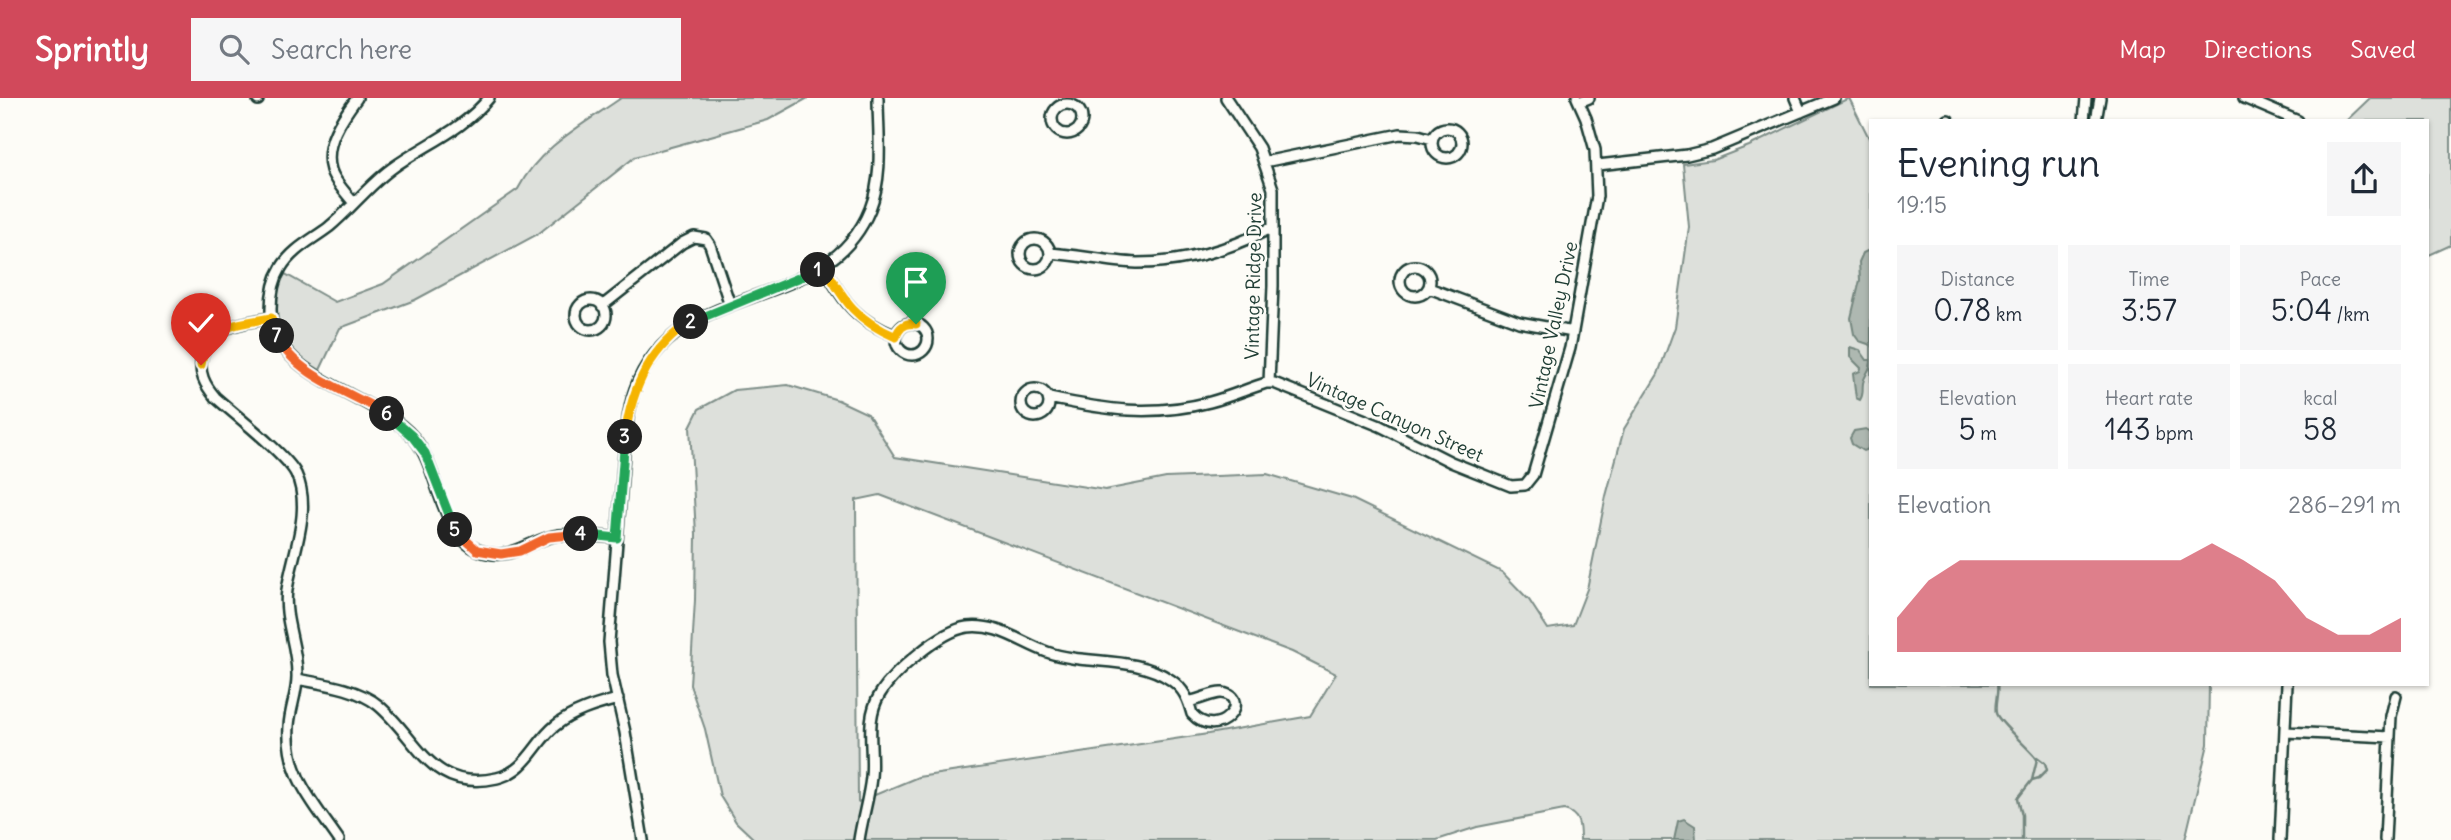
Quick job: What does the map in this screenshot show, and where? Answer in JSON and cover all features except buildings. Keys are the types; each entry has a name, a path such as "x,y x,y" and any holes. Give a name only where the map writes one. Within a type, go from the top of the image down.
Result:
{"street":[{"path":"353,202 331,170 330,157 331,142 336,130 357,98"},
{"path":"489,98 467,122 393,167 353,202 334,223 297,249 285,261 273,287 271,318 283,348 303,368 386,413 412,436 425,453 449,519 468,544 488,553 510,554 559,535 584,534 617,538"},
{"path":"643,840 612,675 609,642 628,417 640,377 655,354 682,327 703,315 805,277 841,252 856,235 871,207 879,169 878,98"},
{"name":"Vintage Ridge Drive","path":"1226,98 1251,135 1273,189 1269,383"},
{"path":"1578,100 1589,98"},
{"path":"1795,98 1801,112"},
{"path":"1598,164 1679,156 1712,149 1801,112 1816,102 1834,98"},
{"path":"2096,119 2100,98"},
{"path":"2244,98 2293,119"},
{"name":"Vintage Valley Drive","path":"1522,486 1530,481 1533,475 1561,383 1595,213 1598,164 1592,137 1578,100"},
{"path":"2086,103 2098,109"},
{"path":"1264,162 1400,134 1432,139"},
{"path":"1050,253 1136,263 1189,258 1229,247 1273,227"},
{"path":"602,306 682,243 694,237 706,239 710,245 730,305"},
{"path":"824,266 854,313 896,337"},
{"path":"1429,288 1519,322 1573,332"},
{"path":"271,318 225,328 212,336 201,358 201,373 215,397 281,456 295,472 299,484 302,513 285,601 297,679 288,742 296,778 339,840"},
{"path":"1049,398 1109,410 1177,410 1209,403 1269,383"},
{"name":"Vintage Canyon Street","path":"1269,383 1380,426 1451,462 1511,486 1522,486"},
{"path":"859,840 872,768 871,718 880,695 888,683 931,643 955,630 986,626 1044,651 1073,659 1132,665 1154,671 1181,689 1190,701 1192,714 1200,720 1221,722 1231,716 1234,710 1229,695 1223,693 1190,701"},
{"path":"297,679 331,686 369,699 384,711 431,764 454,776 473,779 496,778 519,769 556,724 583,710 618,699"},
{"path":"2280,840 2287,686"},
{"path":"2385,840 2391,716 2396,696"},
{"path":"2286,732 2390,737"}],"shaded area":[{"path":"621,98 808,98 768,120 635,157 538,234 415,300 340,328 320,370 299,357 283,340 274,320 273,308 276,292 285,274 335,302 383,284 518,189 527,174 550,149"},
{"path":"1849,98 1869,138 1869,686 2209,686 2208,744 2185,840 1580,840 1576,818 1564,810 1477,827 1437,840 755,840 736,822 720,796 705,729 690,685 696,534 690,427 699,409 734,390 788,385 838,400 868,414 895,457 1105,490 1166,478 1267,474 1352,499 1502,572 1529,600 1548,629 1573,625 1587,589 1606,496 1624,429 1658,374 1675,327 1689,227 1683,164 1713,160 1749,146","holes":["880,495 1292,652 1336,674 1310,716 1208,734 918,777 858,802 856,500"]},
{"path":"2370,98 2451,98 2451,245 2429,255 2429,119 2348,119"},
{"path":"1869,250 1869,344 1859,341 1854,334 1851,318 1860,280 1859,262 1863,253"},
{"path":"1850,347 1860,350 1869,360 1860,400 1856,398 1853,374 1861,368 1850,357"},
{"path":"1854,431 1869,431 1868,449 1863,451 1852,444 1850,438"},
{"path":"1684,819 1695,826 1696,840 1674,840 1678,821"}],"waterway":[{"path":"1997,686 1998,717 2037,759 2032,780 2018,798 2022,815 2022,840"},
{"path":"2032,780 2039,778 2047,770 2045,763 2037,757"}],"route":[{"path":"201,365 204,349 212,336 225,328 271,318 283,348 303,368 386,413 412,436 425,453 449,519 468,544 488,553 510,554 559,535 584,534 617,538 626,426 635,388 655,354 671,336 692,321 805,277 824,266 847,304 863,320 896,337 901,327 916,324"}]}
